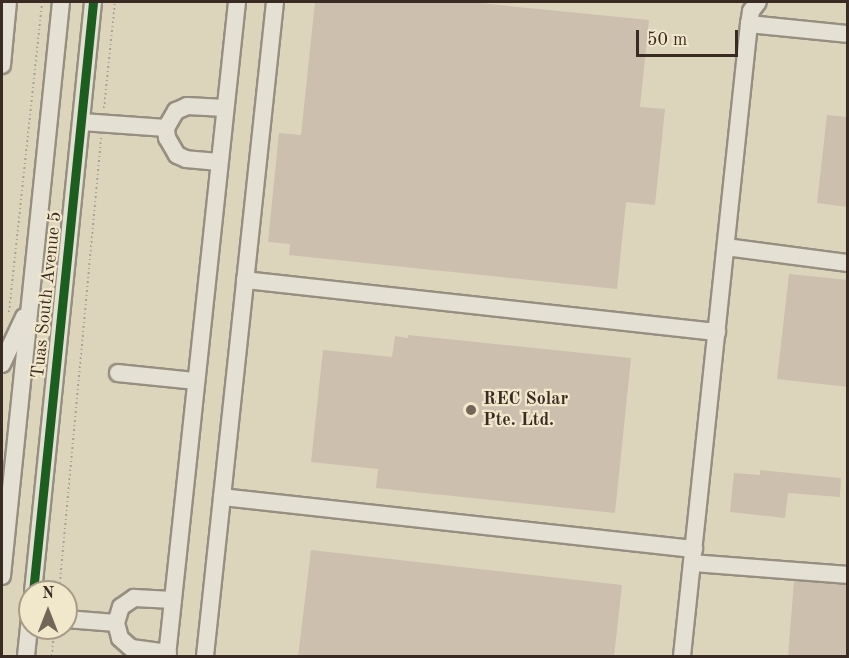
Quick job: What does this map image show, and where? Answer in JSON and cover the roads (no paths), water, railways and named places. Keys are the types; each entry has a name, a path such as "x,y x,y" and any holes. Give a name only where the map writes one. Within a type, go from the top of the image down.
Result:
{"street":[{"path":"2,66 3,32 8,2"},
{"name":"Tuas South Avenue 5","path":"2,576 4,529 61,2"},
{"name":"Tuas South Avenue 5","path":"34,580 93,2"},
{"path":"173,600 134,598 121,607 116,623 120,638 131,648 167,655 173,600 219,162 237,2"},
{"path":"205,657 275,2"},
{"path":"682,657 751,9 822,32 848,47"},
{"path":"822,32 848,34"},
{"path":"219,162 186,159 177,155 167,138 166,128 176,111 187,105 225,108"},
{"path":"82,122 166,128"},
{"path":"726,247 845,258"},
{"path":"245,280 717,332"},
{"path":"2,364 29,306"},
{"path":"118,373 196,381"},
{"path":"222,497 848,575"},
{"path":"78,620 116,623"},
{"path":"26,657 28,640"}],"place":[{"name":"REC Solar Pte. Ltd.","path":"471,410"}]}
